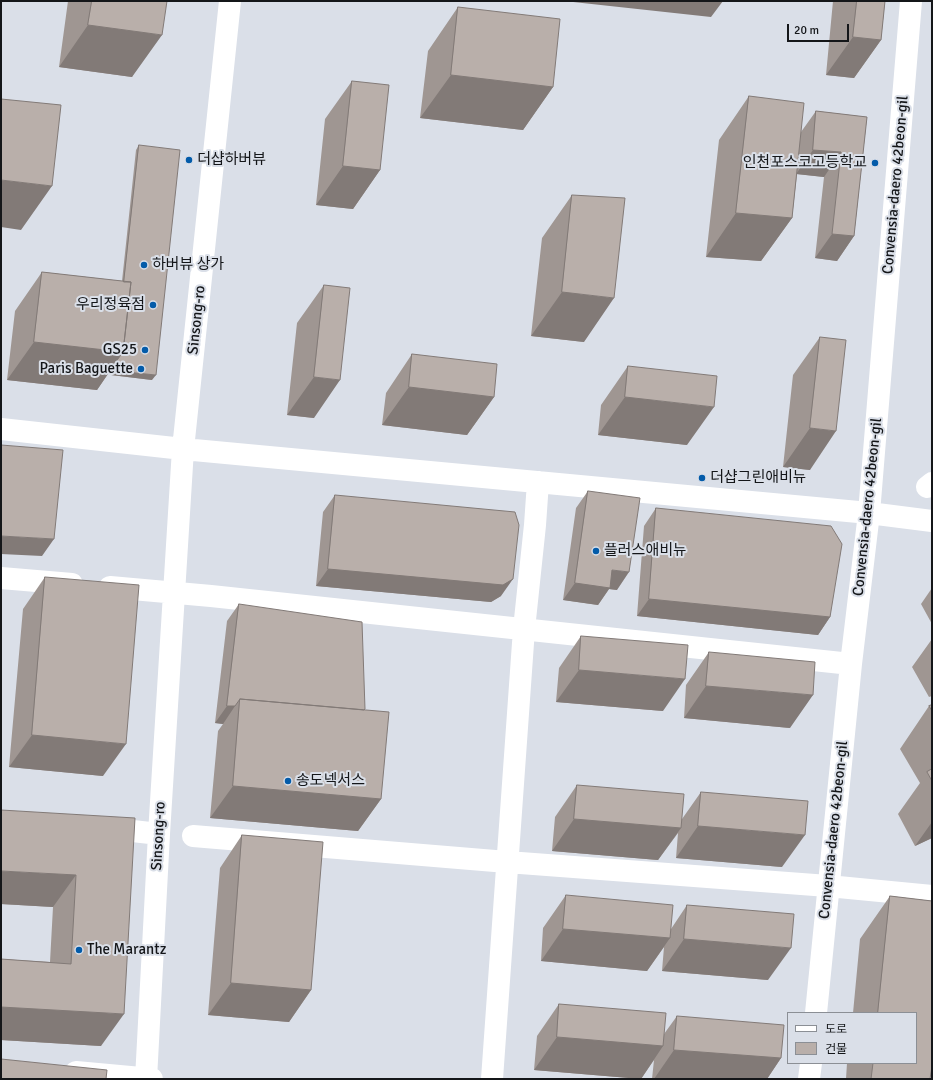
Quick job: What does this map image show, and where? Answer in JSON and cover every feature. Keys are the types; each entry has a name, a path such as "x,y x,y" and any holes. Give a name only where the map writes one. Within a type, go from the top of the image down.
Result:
{"street":[{"name":"Sinsong-ro","path":"146,1079 159,834 184,449 230,1"},
{"name":"Convensia-daero 42beon-gil","path":"816,1012 851,664 869,513 911,1"},
{"path":"1,429 184,449 869,513 932,521"},
{"path":"492,1079 524,629 538,482"},
{"path":"1,578 174,593 851,664"},
{"path":"87,826 159,834"},
{"path":"193,836 507,862 828,886 932,896"},
{"path":"810,1079 811,1064"},
{"path":"54,1069 152,1079"}],"building":[{"path":"92,1 167,1 162,35 88,25"},
{"path":"857,1 885,1 881,40 853,37"},
{"path":"458,7 560,19 553,87 451,75"},
{"path":"352,81 389,85 380,170 343,166"},
{"path":"749,96 804,103 792,218 736,213"},
{"path":"1,99 61,105 52,186 1,180"},
{"path":"816,111 867,117 854,236 832,234 841,152 813,150"},
{"name":"하버뷰 상가","path":"139,145 180,150 156,375 115,371 115,363 123,352 131,282 124,282"},
{"path":"572,195 625,198 614,298 562,292"},
{"path":"42,272 131,282 123,352 34,342"},
{"path":"324,285 350,288 340,380 314,377"},
{"path":"820,337 846,340 836,431 810,428"},
{"path":"412,354 497,364 494,397 409,387"},
{"path":"628,366 717,376 714,407 625,397"},
{"path":"1,445 63,450 54,539 1,536"},
{"name":"플러스애비뉴","path":"588,491 640,498 629,572 612,570 610,588 575,583"},
{"path":"335,495 515,512 519,525 513,579 503,585 328,569"},
{"path":"656,508 831,526 842,544 830,617 649,599"},
{"path":"45,577 139,585 126,744 32,735"},
{"path":"239,604 362,622 365,709 240,699 235,706 227,706"},
{"path":"581,636 688,645 685,679 579,670"},
{"path":"709,652 815,662 813,695 706,686"},
{"path":"240,699 389,712 381,799 233,786"},
{"path":"932,769 932,781 927,772"},
{"path":"577,785 684,794 681,828 574,819"},
{"path":"701,792 808,801 805,835 698,826"},
{"path":"1,810 135,818 124,1014 1,1007 1,959 71,964 76,875 1,871"},
{"path":"242,835 323,842 311,990 231,983"},
{"path":"566,895 673,905 670,938 563,929"},
{"path":"890,896 932,901 932,1066 930,1079 871,1079 873,1064 917,1064 917,1012 878,1012"},
{"path":"687,905 794,914 791,948 684,939"},
{"path":"559,1004 666,1013 663,1046 557,1037"},
{"path":"677,1016 784,1025 781,1058 674,1050"},
{"path":"1,1059 107,1070 106,1079 1,1079"}],"place":[{"name":"더샵하버뷰","path":"189,160"},
{"name":"인천포스코고등학교","path":"875,163"},
{"name":"하버뷰 상가","path":"144,265"},
{"name":"우리정육점","path":"153,305"},
{"name":"GS25","path":"145,350"},
{"name":"Paris Baguette","path":"141,369"},
{"name":"더샵그린애비뉴","path":"702,478"},
{"name":"플러스애비뉴","path":"596,551"},
{"name":"송도넥서스","path":"288,781"},
{"name":"The Marantz","path":"79,950"}]}
